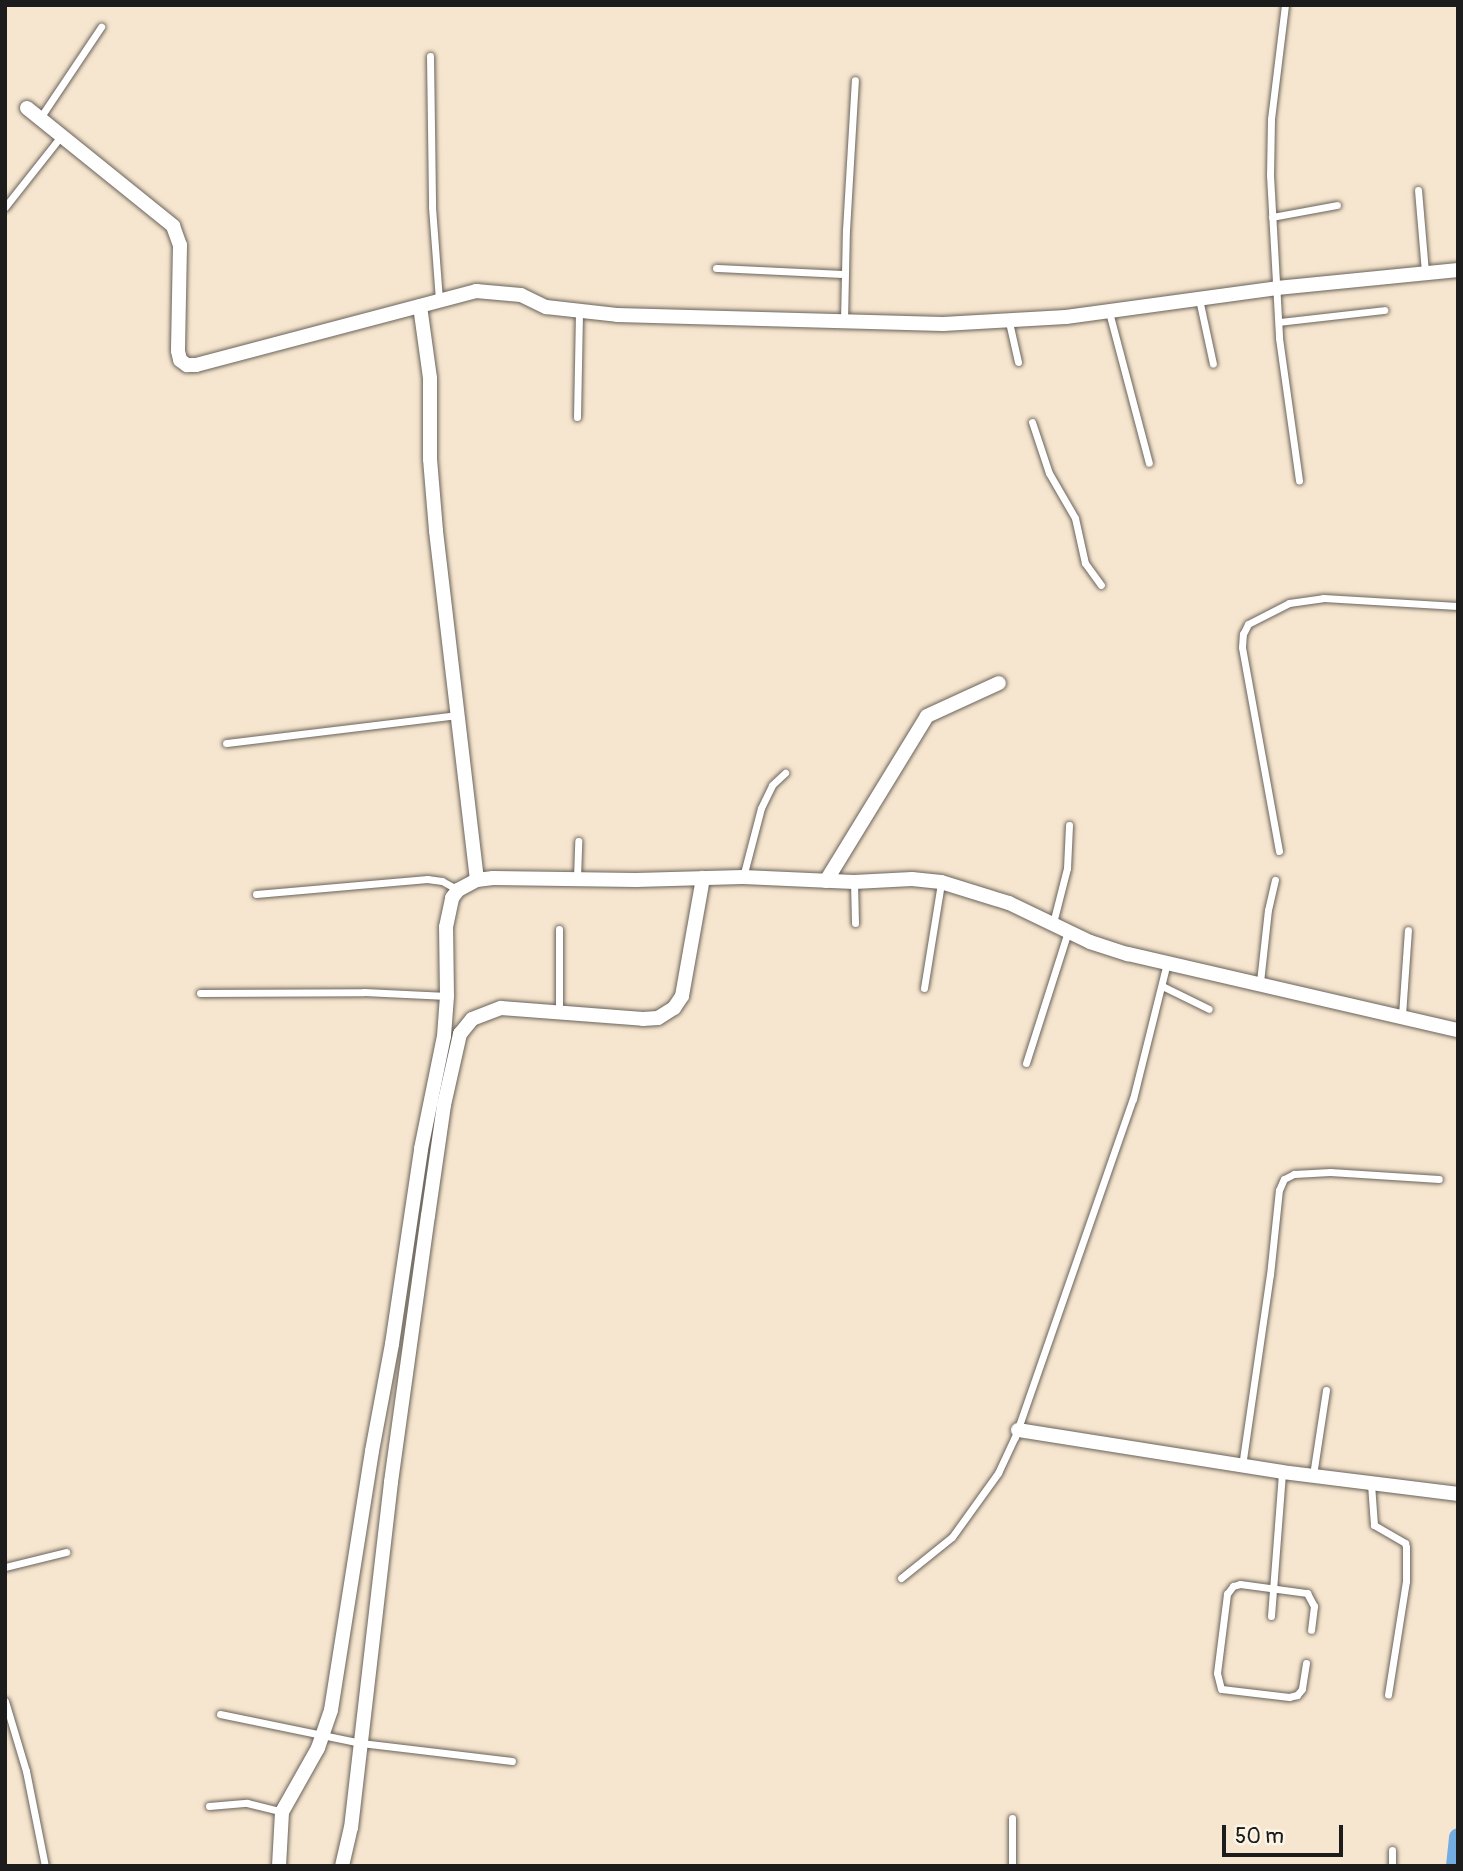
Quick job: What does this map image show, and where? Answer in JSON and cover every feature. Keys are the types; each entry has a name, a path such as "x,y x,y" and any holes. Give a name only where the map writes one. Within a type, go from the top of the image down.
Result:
{"street":[{"path":"27,108 173,226 180,245 178,351 180,360 187,365 196,365 476,291 521,295 546,307 579,312 844,322 1009,322 1109,312 1277,288 1458,270"},
{"path":"420,306 430,378 430,460 435,519 477,880"},
{"path":"826,881 927,716 999,683"},
{"path":"279,1866 282,1812 323,1735 331,1710 372,1451 392,1345 421,1149 444,1036 447,996 446,927 452,898 458,890 477,880 577,878 743,877 854,883 912,878 941,882 998,899 1090,942 1167,963 1260,982 1458,1030"},
{"path":"342,1866 351,1828 391,1482 444,1105 455,1050 466,1027 488,1011 501,1008 643,1019 657,1018 674,1008 682,996 703,878"},
{"path":"1018,1430 1282,1472 1458,1494"}],"lane":[{"path":"1285,5 1271,119 1272,217 1279,322 1299,481"},
{"path":"40,118 101,27"},
{"path":"430,57 432,207 439,301"},
{"path":"844,322 844,274 855,80"},
{"path":"5,207 62,135"},
{"path":"1418,190 1425,272"},
{"path":"1272,217 1337,205"},
{"path":"716,268 844,274"},
{"path":"1199,299 1213,364"},
{"path":"1279,322 1384,310"},
{"path":"576,417 579,312"},
{"path":"1109,312 1149,463"},
{"path":"1009,322 1018,362"},
{"path":"1032,422 1049,473 1075,518 1085,563 1101,585"},
{"path":"1279,851 1242,647 1243,634 1248,624 1289,603 1323,598 1458,606"},
{"path":"226,743 458,715"},
{"path":"743,877 761,808 772,785 785,773"},
{"path":"1053,923 1065,882 1069,825"},
{"path":"577,878 578,841"},
{"path":"256,894 427,879 442,881 458,890"},
{"path":"1260,982 1265,931 1275,880"},
{"path":"924,988 941,882"},
{"path":"854,883 855,923"},
{"path":"559,929 559,1013"},
{"path":"1402,1015 1408,930"},
{"path":"1026,1063 1069,931"},
{"path":"901,1578 952,1537 998,1473 1018,1430 1133,1099 1167,963"},
{"path":"1162,986 1209,1009"},
{"path":"200,993 364,992 447,996"},
{"path":"1242,1466 1279,1190 1283,1179 1294,1174 1330,1172 1440,1179"},
{"path":"1314,1475 1326,1390"},
{"path":"1271,1616 1282,1472"},
{"path":"1371,1484 1374,1525 1405,1542 1406,1547 1406,1581 1388,1695"},
{"path":"5,1567 66,1552"},
{"path":"1306,1663 1302,1689 1289,1698 1221,1689 1217,1684 1227,1594 1233,1586 1240,1584 1307,1593 1314,1606 1311,1630"},
{"path":"5,1701 26,1771 45,1866"},
{"path":"220,1714 361,1743 512,1761"},
{"path":"209,1806 247,1803 282,1812"},
{"path":"1012,1818 1012,1866"},
{"path":"1392,1850 1392,1866"}],"waterway":[{"path":"1455,1866 1458,1837"}]}
